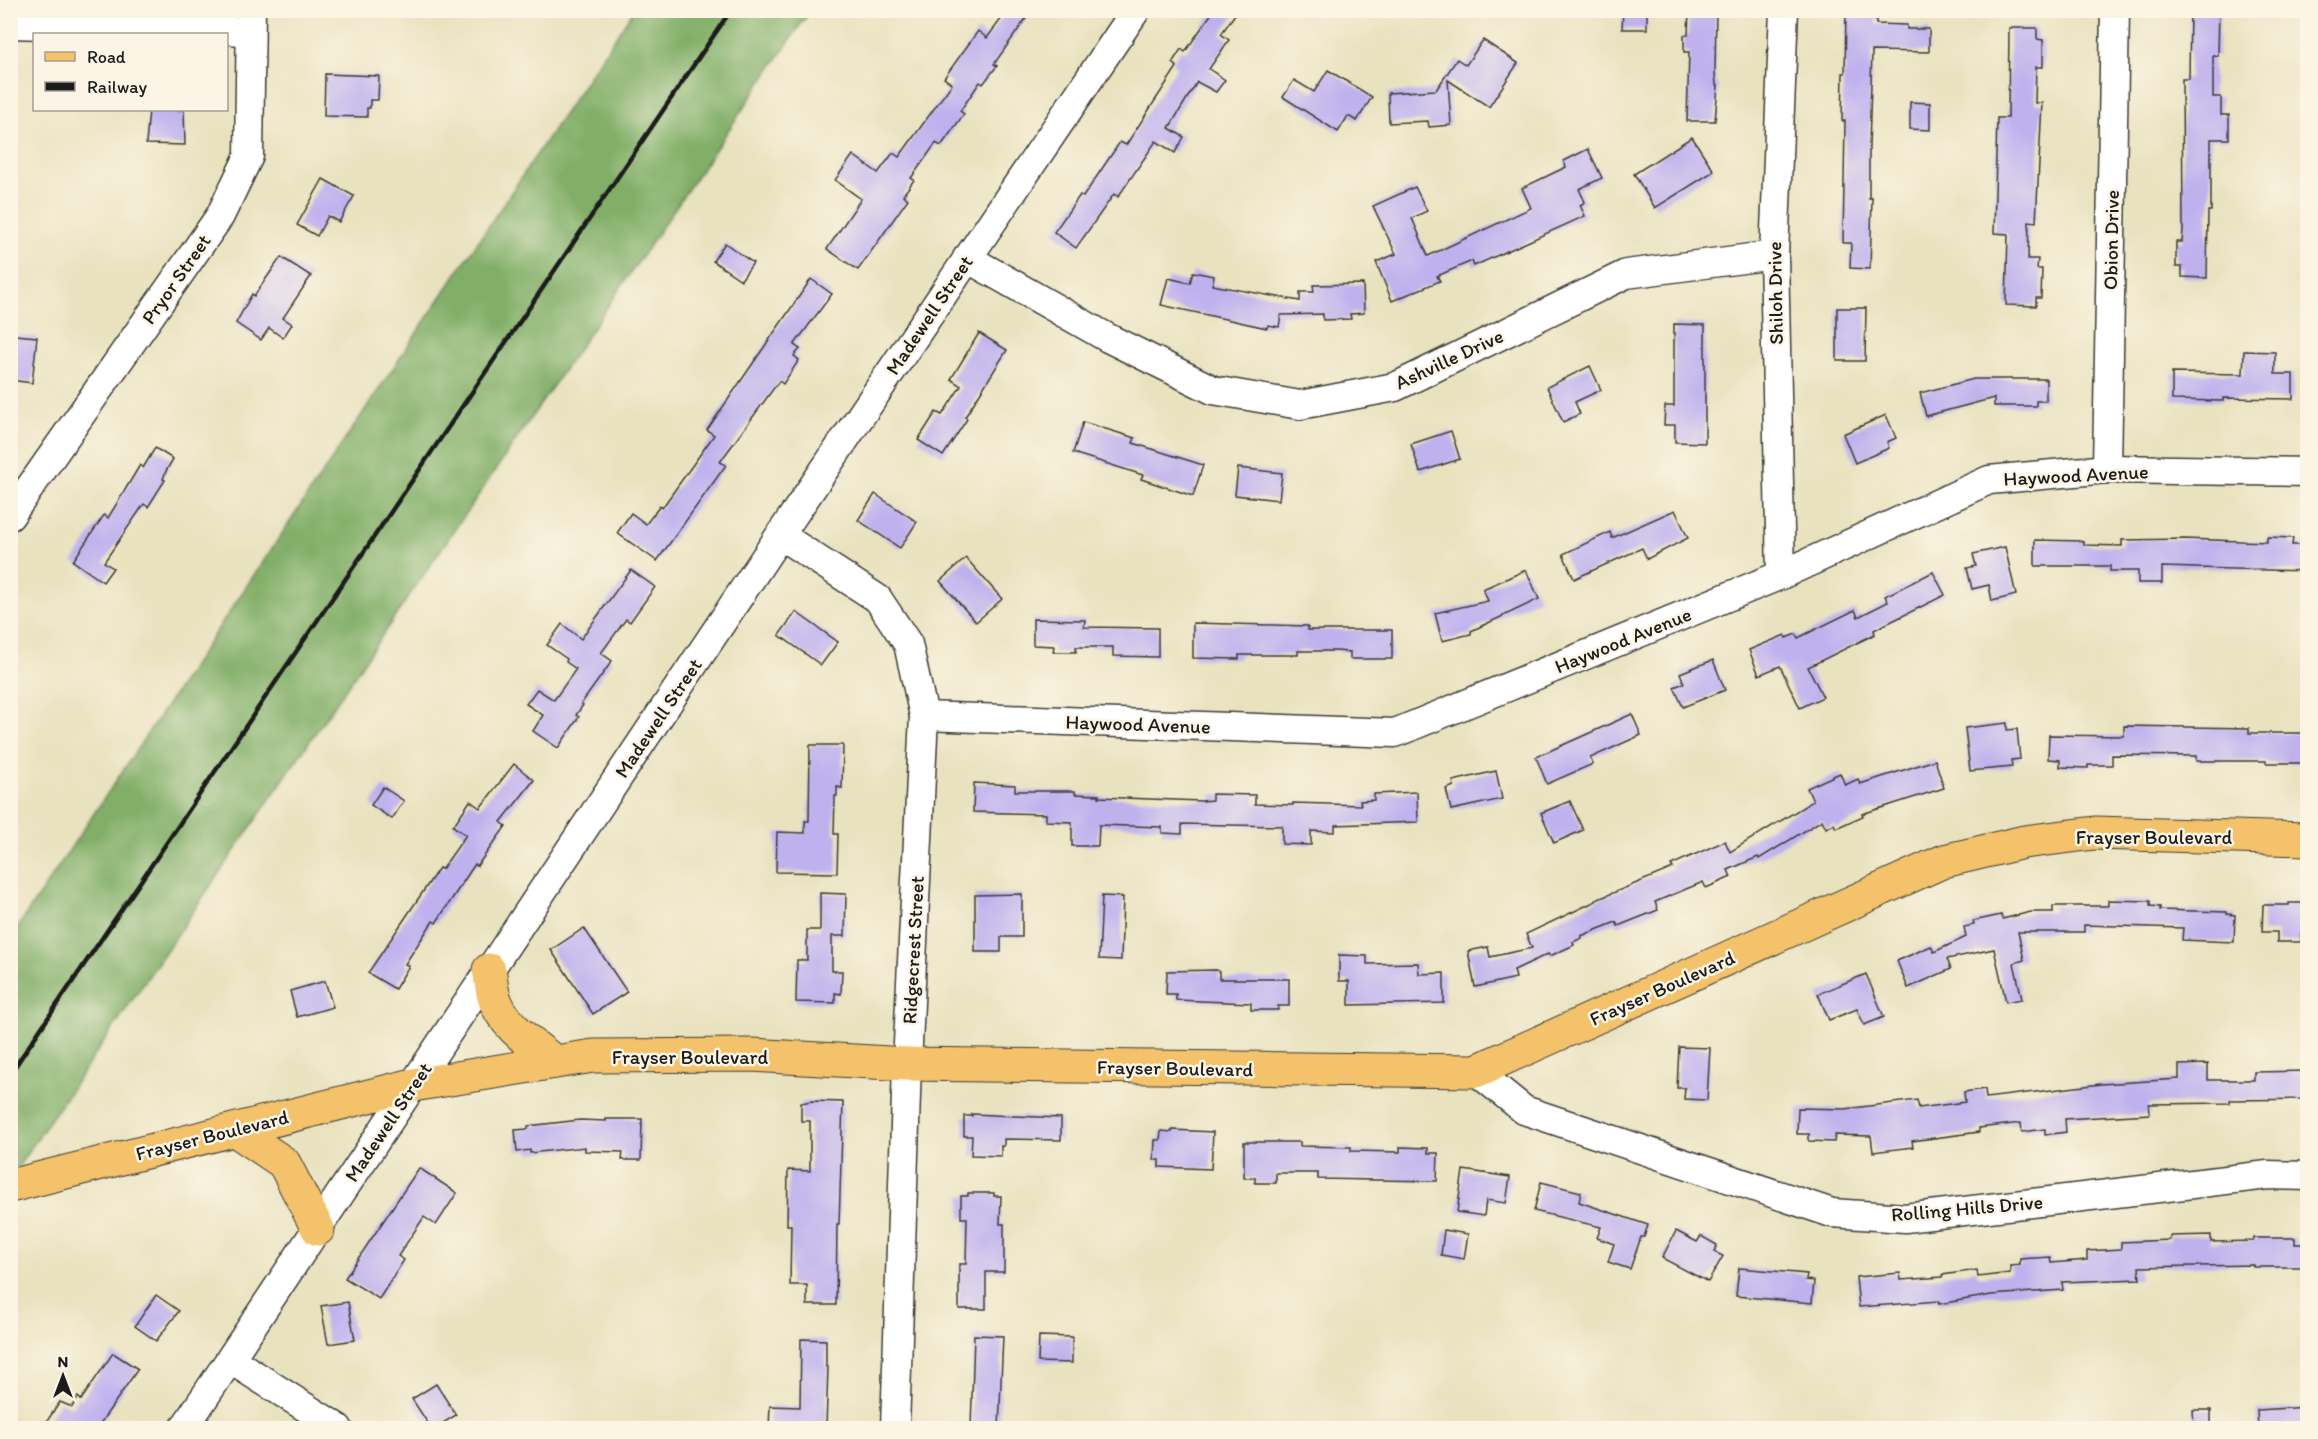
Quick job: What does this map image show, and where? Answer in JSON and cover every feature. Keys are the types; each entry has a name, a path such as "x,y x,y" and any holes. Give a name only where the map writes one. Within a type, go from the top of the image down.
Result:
{"main road":[{"name":"Frayser Boulevard","path":"10,1186 413,1085 592,1056 752,1055 907,1064 1476,1071 1944,861 2024,842 2096,833 2307,839"},
{"path":"489,970 493,995 502,1014 515,1029 555,1062"},
{"path":"235,1130 284,1163 318,1229"}],"street":[{"name":"Madewell Street","path":"184,1428 780,535 1136,10"},
{"name":"Shiloh Drive","path":"1781,575 1774,255 1784,10"},
{"name":"Obion Drive","path":"2107,470 2115,10"},
{"path":"10,24 250,21"},
{"name":"Pryor Street","path":"15,500 220,216 249,156 250,21"},
{"name":"Ashville Drive","path":"967,258 1107,338 1213,390 1300,405 1395,387 1626,273 1774,255"},
{"name":"Haywood Avenue","path":"924,716 1395,733 1781,575 1989,480 2107,470 2307,472"},
{"name":"Ridgecrest Street","path":"780,535 878,599 908,644 924,716 907,1064 895,1428"},
{"name":"Rolling Hills Drive","path":"1476,1071 1524,1110 1832,1213 1905,1218 2268,1175 2307,1176"},
{"path":"231,1360 338,1428"}],"green space":[{"path":"633,11 810,11 11,1177 11,937"}],"building":[{"path":"1008,10 1032,10 994,64 997,66 983,84 980,82 960,111 964,114 941,146 936,143 911,178 914,180 903,195 908,199 858,270 827,249 861,199 835,180 853,155 878,173 893,153 899,157 952,84 944,78 978,31 987,38"},
{"path":"1214,10 1238,10 1221,34 1229,40 1209,69 1225,80 1216,92 1197,82 1169,128 1184,137 1175,153 1156,141 1118,197 1114,194 1076,248 1054,232 1080,195 1083,197 1120,142 1126,145 1177,67 1172,63 1181,49 1185,52"},
{"path":"1623,10 1647,10 1647,29 1622,29"},
{"path":"1689,10 1716,10 1715,73 1716,85 1718,85 1715,121 1687,121 1689,52 1684,52 1684,35 1688,35"},
{"path":"1846,10 1876,10 1876,24 1907,25 1907,29 1929,29 1929,52 1872,51 1869,147 1869,198 1872,198 1870,269 1850,268 1851,243 1843,243 1845,121 1842,121"},
{"path":"2190,10 2219,10 2218,56 2213,55 2213,97 2221,97 2221,115 2229,115 2229,139 2211,139 2211,211 2208,211 2207,278 2182,277 2182,267 2176,267 2176,242 2182,242 2183,230 2182,79 2189,79"},
{"path":"2009,28 2037,28 2037,39 2043,40 2043,67 2036,67 2035,103 2042,103 2036,222 2029,221 2028,259 2038,259 2037,269 2042,269 2041,298 2036,298 2036,306 2006,305 2008,234 1994,233 1997,118 2008,118"},
{"path":"1483,40 1518,63 1489,107 1448,80 1451,125 1429,127 1428,121 1389,123 1388,93 1436,90 1457,59 1466,65"},
{"path":"1328,70 1372,97 1357,121 1348,116 1338,132 1283,97 1294,80 1314,92"},
{"path":"325,74 379,76 378,100 370,100 367,117 324,116"},
{"path":"1910,102 1930,103 1930,130 1910,129"},
{"path":"149,111 184,111 185,145 146,144"},
{"path":"1692,137 1714,171 1655,208 1634,174"},
{"path":"1588,149 1602,178 1579,189 1585,202 1580,205 1585,216 1474,266 1472,261 1437,276 1440,281 1392,301 1376,262 1396,254 1373,206 1415,187 1427,211 1412,218 1428,256 1531,208 1522,188 1566,167 1564,161"},
{"path":"323,179 354,196 339,222 328,216 317,236 297,225"},
{"path":"725,243 753,263 741,280 713,261"},
{"path":"281,257 311,276 283,318 292,324 283,338 269,328 261,340 236,323 252,294 254,296"},
{"path":"1193,272 1214,276 1212,285 1300,301 1300,292 1314,292 1313,285 1363,284 1364,313 1350,314 1351,319 1323,320 1323,314 1281,315 1279,327 1268,325 1267,328 1161,305 1168,278 1190,283"},
{"path":"811,279 832,294 794,345 800,349 794,356 799,360 783,384 779,381 720,462 726,465 657,561 617,533 631,513 646,524 660,506 662,508 714,435 707,430"},
{"path":"1837,308 1866,308 1865,361 1837,361"},
{"path":"1674,324 1705,325 1705,443 1675,442 1675,425 1664,425 1665,406 1674,406"},
{"path":"979,333 1007,350 943,456 918,440 936,412 942,415 961,386 951,379"},
{"path":"15,335 37,337 32,383 10,380 10,354 13,354"},
{"path":"2244,351 2275,352 2275,374 2293,374 2293,399 2172,400 2172,373 2243,374"},
{"path":"1590,366 1601,390 1575,402 1580,414 1563,422 1547,387"},
{"path":"1974,379 2046,379 2046,401 2036,401 2036,406 1994,406 1994,398 1926,416 1920,393"},
{"path":"1886,415 1896,438 1887,442 1889,448 1855,463 1843,434"},
{"path":"1083,422 1135,438 1133,443 1203,465 1193,496 1141,479 1143,475 1073,453"},
{"path":"1451,431 1460,459 1420,472 1411,444"},
{"path":"155,448 173,459 166,471 163,479 165,480 148,507 144,504 104,562 113,568 103,582 73,561 104,515 108,518 140,465 143,468"},
{"path":"1238,468 1282,473 1279,500 1235,495"},
{"path":"875,494 917,522 900,548 858,520"},
{"path":"1675,510 1688,538 1647,559 1642,548 1574,579 1563,554 1610,532 1612,538"},
{"path":"2267,537 2293,538 2292,545 2307,545 2307,571 2162,567 2162,583 2138,583 2138,571 2110,571 2110,566 2035,566 2035,540 2084,541 2084,545 2122,546 2122,540 2185,539 2267,542"},
{"path":"2005,547 2016,595 1992,601 1989,585 1972,589 1967,568 1976,566 1973,554"},
{"path":"966,558 1002,599 976,622 940,581"},
{"path":"631,570 655,587 630,622 626,619 601,653 612,661 581,704 583,705 576,715 579,717 558,748 533,731 543,715 526,704 537,689 554,700 576,669 566,662 567,659 547,645 562,624 581,639"},
{"path":"1526,570 1539,599 1471,631 1471,634 1442,641 1435,613 1488,601 1483,589"},
{"path":"1933,572 1945,595 1874,630 1875,634 1808,667 1823,697 1800,708 1780,666 1759,675 1749,650 1785,635 1786,638 1796,634 1798,638 1855,610 1858,617 1888,602 1885,596"},
{"path":"796,612 838,642 821,665 779,635"},
{"path":"1033,619 1085,620 1084,627 1158,628 1158,657 1113,656 1113,647 1076,647 1076,652 1053,652 1054,646 1033,645"},
{"path":"1193,623 1308,626 1308,630 1392,630 1392,659 1350,659 1350,652 1336,651 1298,651 1298,655 1239,655 1239,659 1193,658"},
{"path":"1713,660 1725,690 1683,707 1674,687 1684,683 1680,673"},
{"path":"1632,714 1641,735 1590,758 1593,764 1547,784 1536,757"},
{"path":"2007,723 2007,730 2017,729 2020,759 2011,760 2012,767 1970,771 1965,728"},
{"path":"2124,726 2249,728 2249,733 2307,733 2307,760 2305,763 2266,763 2266,761 2196,761 2196,756 2112,755 2112,765 2088,765 2088,768 2060,767 2060,760 2048,759 2049,735 2124,736"},
{"path":"810,745 843,745 842,788 837,787 837,796 835,796 834,834 838,834 837,873 776,872 777,832 805,833 805,821 809,821"},
{"path":"1935,760 1944,788 1862,814 1863,816 1836,828 1834,824 1826,828 1822,820 1759,859 1758,857 1728,870 1731,877 1706,888 1703,882 1655,902 1658,910 1618,926 1616,922 1581,936 1582,938 1573,942 1574,945 1514,970 1516,978 1475,987 1468,951 1488,947 1490,957 1532,948 1526,934 1596,900 1673,868 1671,865 1725,841 1730,852 1813,801 1807,788 1840,773 1845,785 1858,779 1860,784"},
{"path":"514,764 534,780 501,822 506,826 477,866 475,864 436,923 433,921 405,964 409,966 395,989 368,973 439,868 442,869 466,835 453,826 470,801 480,808"},
{"path":"1496,771 1502,799 1451,810 1446,789 1454,786 1453,781"},
{"path":"974,783 1015,785 1015,791 1075,791 1075,794 1099,795 1099,797 1201,801 1212,800 1212,794 1255,795 1255,804 1293,805 1293,803 1361,805 1360,801 1374,800 1374,794 1417,792 1418,822 1335,825 1335,832 1311,831 1311,845 1282,844 1282,826 1182,824 1182,834 1162,833 1162,827 1099,825 1098,846 1072,846 1072,822 1046,821 1046,814 973,812"},
{"path":"383,787 404,801 392,819 371,805"},
{"path":"1570,801 1583,830 1554,843 1541,813"},
{"path":"820,893 846,894 845,936 832,936 832,971 842,971 841,994 835,993 835,1003 796,1002 797,960 807,960 807,930 820,930"},
{"path":"1022,894 1022,937 1001,937 1001,952 975,952 975,895"},
{"path":"1102,896 1123,897 1121,960 1099,959"},
{"path":"2108,900 2150,901 2150,906 2160,907 2160,910 2227,912 2227,914 2235,915 2234,942 2182,940 2183,928 2084,925 2084,932 2018,932 2024,960 2014,963 2022,999 2006,1002 1994,949 1947,959 1951,969 1908,988 1897,961 1931,946 1934,952 1966,937 1964,927 1974,925 1973,921 2001,915 2002,919 2031,912 2053,912 2053,906 2108,906"},
{"path":"2289,903 2307,903 2307,932 2301,932 2301,942 2277,942 2277,932 2262,932 2263,905 2289,905"},
{"path":"584,928 627,992 593,1014 551,950"},
{"path":"1339,955 1367,956 1367,964 1418,963 1419,974 1444,973 1444,1003 1349,1005 1349,981 1339,981"},
{"path":"1217,970 1219,979 1289,979 1289,1006 1278,1006 1278,1010 1251,1010 1251,1003 1176,1000 1176,994 1166,994 1167,971"},
{"path":"1866,974 1884,1017 1864,1025 1857,1009 1829,1020 1818,994"},
{"path":"325,981 333,1007 297,1017 290,991"},
{"path":"1679,1047 1710,1048 1707,1100 1684,1099 1685,1088 1677,1088"},
{"path":"2208,1064 2208,1080 2254,1080 2254,1072 2307,1071 2307,1099 2149,1104 2150,1114 2065,1119 2066,1132 2045,1135 2045,1129 2022,1132 2021,1123 1979,1128 1979,1132 1912,1141 1913,1147 1873,1152 1871,1136 1835,1135 1834,1142 1809,1141 1809,1134 1797,1134 1798,1108 1845,1109 1917,1100 1919,1108 1965,1102 1964,1092 1985,1089 1986,1098 2101,1084 2179,1079 2179,1065"},
{"path":"843,1102 836,1305 807,1305 807,1285 790,1285 791,1225 787,1225 788,1170 810,1171 810,1121 801,1121 801,1103"},
{"path":"972,1114 1061,1118 1061,1140 1004,1139 1001,1156 971,1155 972,1136 964,1136 964,1116 972,1116"},
{"path":"606,1119 642,1119 641,1160 622,1160 623,1152 585,1151 585,1147 530,1153 530,1150 517,1152 515,1130 528,1129 528,1126 580,1120 606,1121"},
{"path":"1172,1130 1213,1132 1211,1169 1159,1167 1159,1160 1154,1160 1155,1140 1160,1140 1161,1131 1172,1132"},
{"path":"1244,1142 1300,1142 1300,1146 1351,1147 1351,1151 1400,1152 1400,1147 1428,1148 1428,1153 1438,1153 1437,1181 1318,1179 1318,1173 1276,1173 1276,1183 1255,1183 1255,1178 1244,1178"},
{"path":"419,1168 457,1193 436,1225 424,1217 398,1256 404,1260 379,1299 345,1278"},
{"path":"1463,1170 1510,1177 1506,1203 1486,1200 1484,1216 1457,1212"},
{"path":"1541,1182 1581,1192 1579,1202 1648,1225 1644,1237 1641,1237 1630,1269 1608,1262 1614,1244 1597,1238 1601,1227 1534,1211"},
{"path":"968,1193 994,1193 994,1196 1001,1196 1000,1224 1004,1224 1004,1272 986,1272 986,1309 959,1309 959,1264 966,1264 967,1218 961,1218 961,1196 968,1196"},
{"path":"1444,1230 1468,1234 1464,1259 1441,1255"},
{"path":"1676,1231 1697,1242 1701,1236 1717,1245 1714,1252 1723,1256 1708,1282 1662,1258"},
{"path":"2211,1235 2211,1242 2253,1241 2253,1238 2295,1238 2295,1244 2305,1244 2305,1267 2253,1267 2253,1265 2139,1267 2140,1279 2062,1282 2063,1290 1991,1295 1939,1304 1939,1301 1859,1307 1856,1277 1900,1273 1901,1280 1942,1277 1942,1275 1977,1270 1978,1277 2010,1273 2010,1266 2020,1265 2020,1259 2050,1257 2051,1263 2087,1260 2087,1251 2121,1249 2121,1242 2170,1240 2170,1236"},
{"path":"1739,1268 1807,1274 1806,1280 1814,1281 1812,1303 1736,1296"},
{"path":"156,1295 179,1311 156,1341 135,1326"},
{"path":"348,1302 355,1340 328,1344 321,1306"},
{"path":"974,1335 1003,1336 999,1428 971,1428"},
{"path":"1039,1336 1072,1337 1072,1363 1038,1362"},
{"path":"801,1339 826,1340 826,1367 828,1367 826,1428 769,1428 770,1406 800,1407"},
{"path":"113,1353 138,1369 97,1428 59,1428 47,1421 60,1402 72,1407 78,1397 81,1400"},
{"path":"436,1384 456,1415 435,1428 431,1428 412,1399"},
{"path":"2307,1407 2307,1428 2258,1428 2257,1410"},
{"path":"2193,1410 2211,1410 2211,1428 2194,1428"}],"railway":[{"path":"10,1074 731,10"}]}
